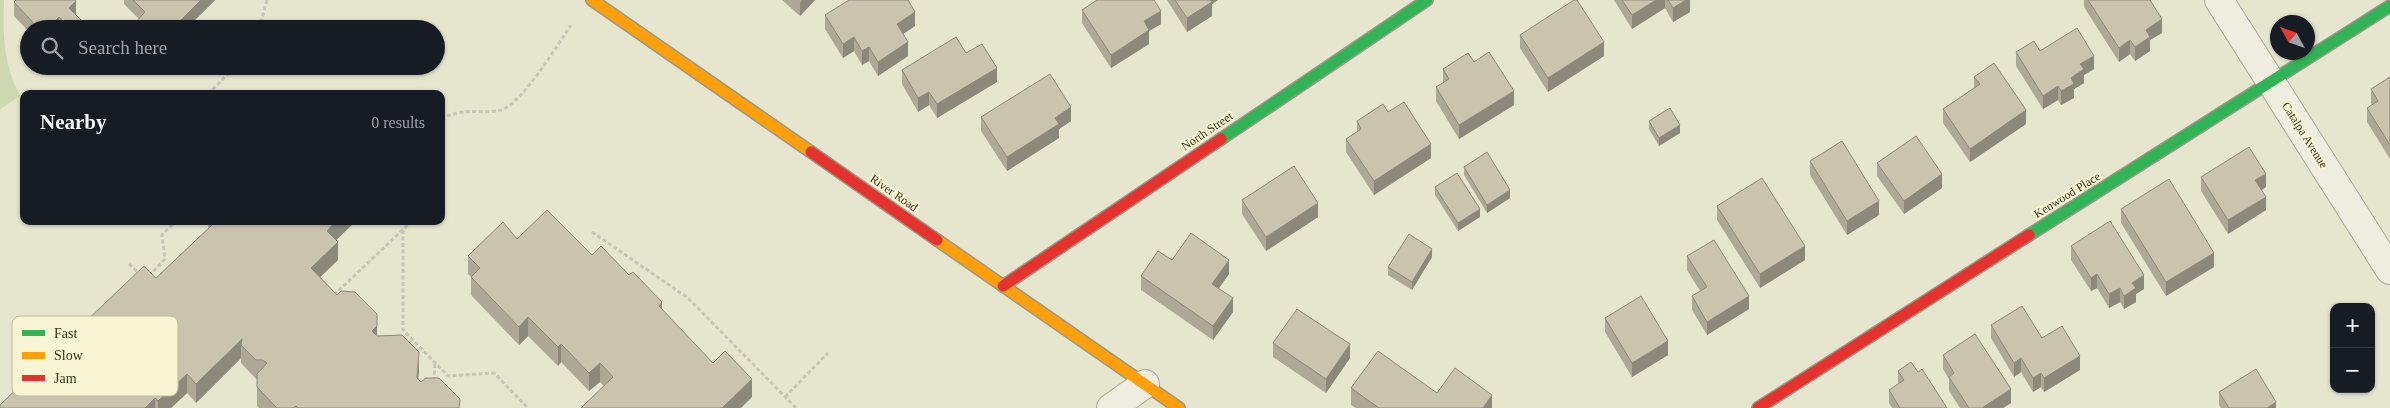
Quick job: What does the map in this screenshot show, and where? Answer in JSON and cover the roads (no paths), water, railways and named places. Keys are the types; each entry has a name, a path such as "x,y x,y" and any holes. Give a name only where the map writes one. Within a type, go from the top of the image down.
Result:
{"street":[{"name":"River Road","path":"592,0 1180,408"},
{"name":"North Street","path":"1003,286 1427,0"},
{"name":"Catalpa Avenue","path":"2219,0 2390,270"},
{"name":"Kenwood Place","path":"1758,408 2390,6"},
{"path":"1111,408 1145,384"}]}
